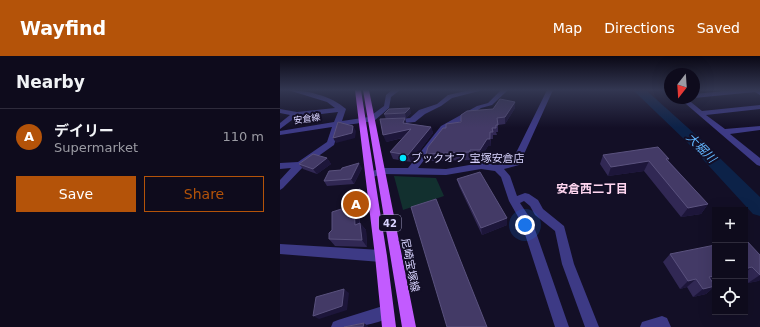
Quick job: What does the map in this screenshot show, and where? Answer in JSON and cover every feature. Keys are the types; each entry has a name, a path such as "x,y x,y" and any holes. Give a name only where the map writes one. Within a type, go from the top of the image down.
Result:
{"main road":[{"name":"尼崎宝塚線","path":"365,103 374,121"},
{"name":"尼崎宝塚線","path":"369,103 374,121 375,173 381,256 386,312 389,327"},
{"name":"尼崎宝塚線","path":"375,173 409,327"}],"street":[{"path":"332,103 342,109"},
{"path":"374,121 387,107 387,103"},
{"name":"安倉線","path":"280,133 374,121 409,121 422,112 442,103"},
{"path":"412,171 444,128 479,107 491,103"},
{"path":"375,173 412,171 446,172 481,166 498,168 516,163 544,103"},
{"path":"689,104 760,163"},
{"path":"700,113 760,107"},
{"path":"280,127 294,115 342,109"},
{"path":"280,186 300,165 331,143 342,109"},
{"path":"280,111 289,111 294,113 294,115"},
{"path":"723,132 760,128"},
{"path":"280,166 300,165"},
{"path":"498,168 505,176 514,201 526,221 562,327"},
{"path":"514,201 525,197 534,203 539,212 560,229 568,264 592,327"},
{"path":"280,249 381,256"},
{"path":"338,327 386,312"},
{"path":"647,327 662,323 664,327"}],"green space":[{"path":"394,176 436,178 444,196 403,210"}],"building":[{"path":"497,103 515,103 505,117 497,118 498,125 496,125 496,128 492,128 493,132 490,132 490,139 487,139 480,150 470,150 470,152 426,154 428,147 443,128 446,128 446,124 461,122 461,115 467,111 493,109"},
{"path":"410,108 405,113 384,114 389,109"},
{"path":"405,118 403,123 431,127 408,155 390,152 411,129 383,135 380,119"},
{"path":"338,122 353,126 352,133 333,138"},
{"path":"658,147 669,159 666,159 708,204 688,208 649,161 611,167 603,155"},
{"path":"313,154 327,158 313,169 299,164"},
{"path":"359,163 351,179 324,181 329,171 341,170 342,168"},
{"path":"480,172 507,218 481,228 457,179"},
{"path":"360,189 361,202 349,206 349,193"},
{"path":"436,199 487,327 447,327 411,207"},
{"path":"354,205 355,225 360,223 362,240 329,239 329,233 332,230 332,212"},
{"path":"748,242 760,255 760,275 752,267 748,268"},
{"path":"712,246 712,276 709,277 712,282 712,287 703,289 696,279 688,281 670,254"},
{"path":"344,289 342,306 313,316 316,297"},
{"path":"364,323 363,327 344,327"}],"waterway":[{"name":"大堀川","path":"653,103 692,139 760,209"}],"place":[{"name":"ブックオフ 宝塚安倉店","path":"403,158"},
{"name":"デイリー","path":"356,204"}],"district":[{"name":"安倉西二丁目","path":"592,189"}]}
